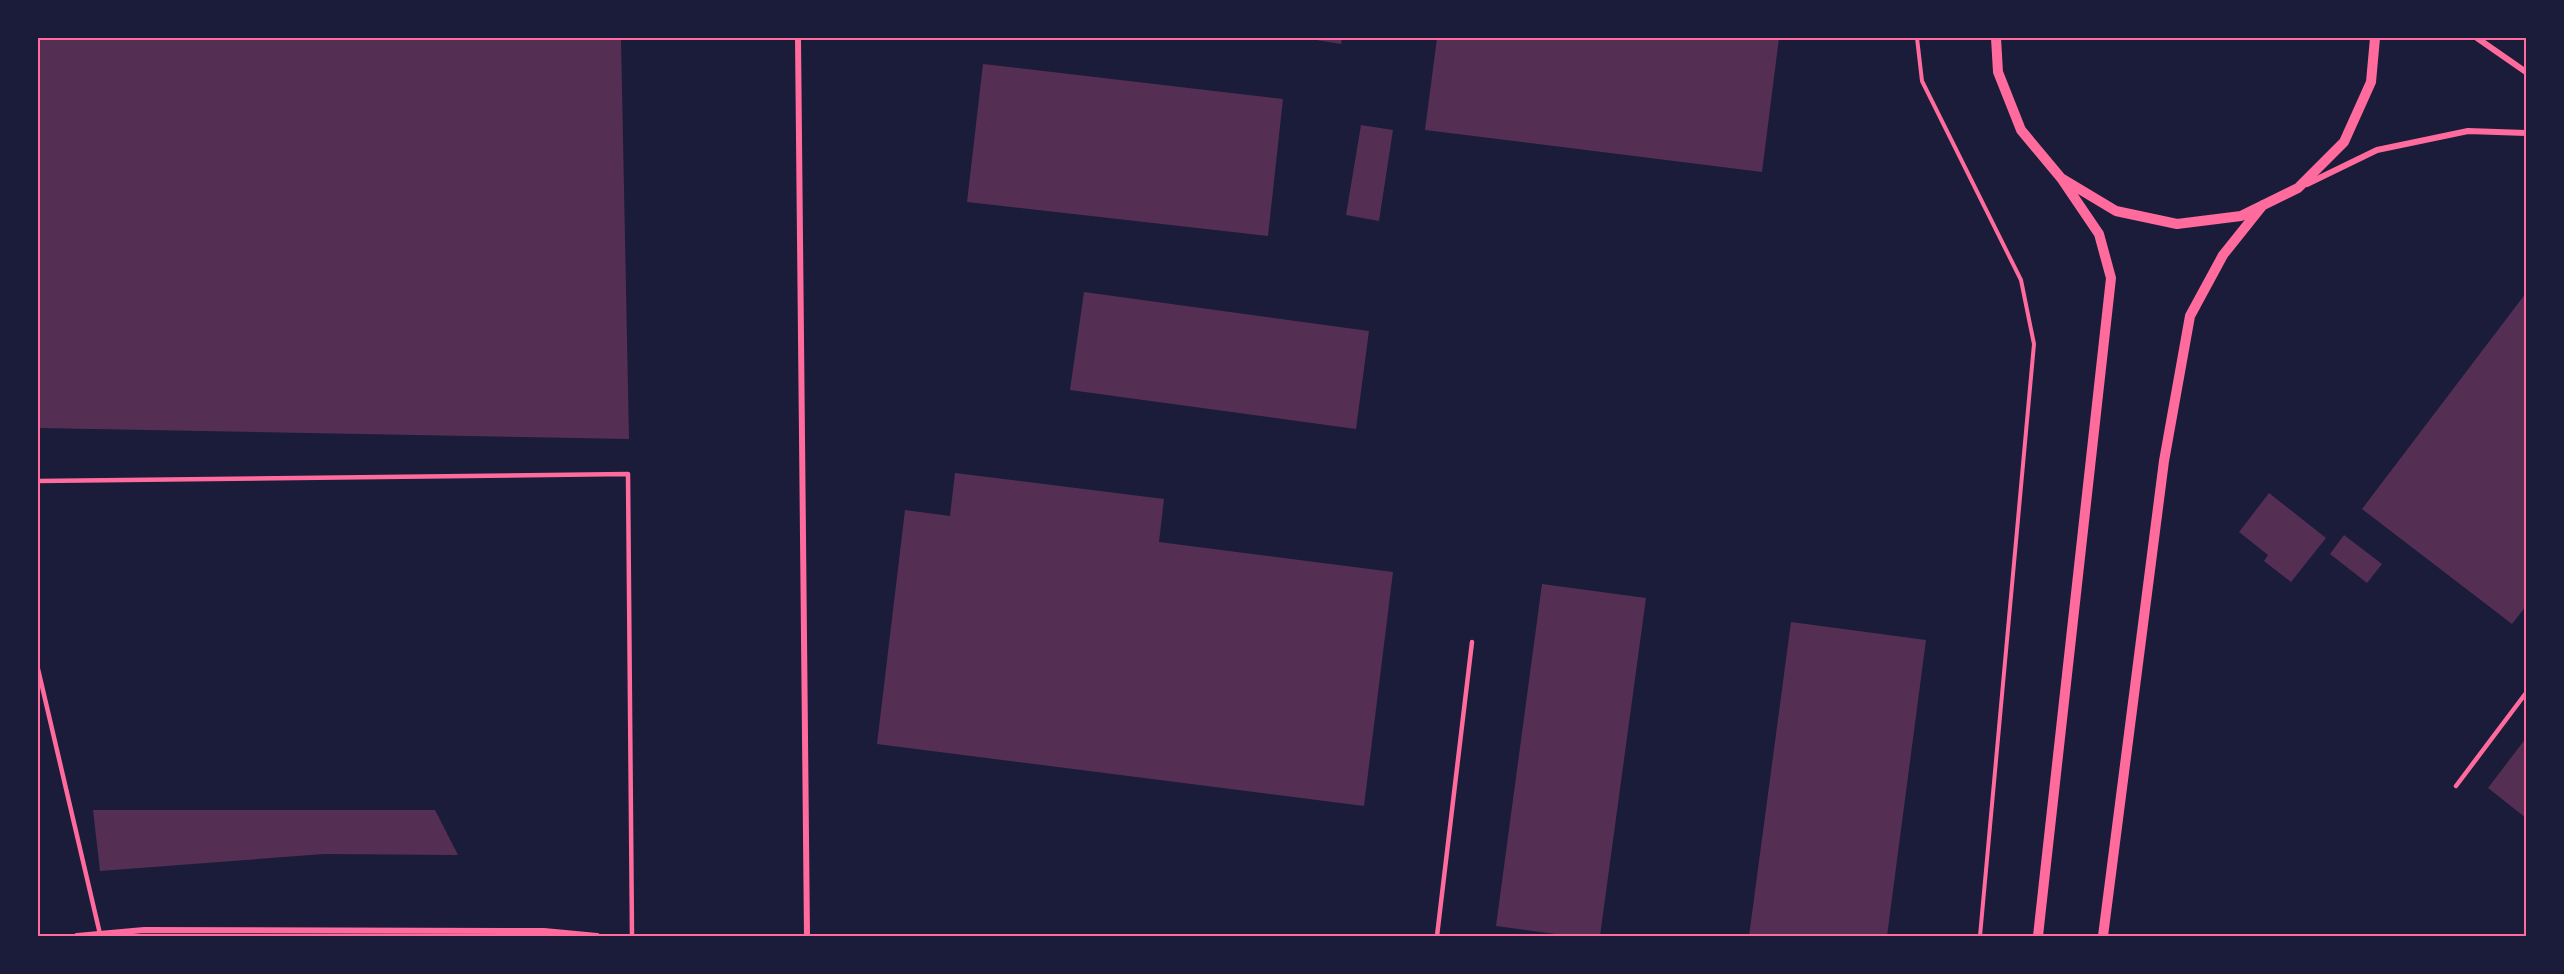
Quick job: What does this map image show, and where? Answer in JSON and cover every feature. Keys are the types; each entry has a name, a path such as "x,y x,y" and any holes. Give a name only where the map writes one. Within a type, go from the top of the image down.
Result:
{"street":[{"path":"798,38 807,936"},
{"path":"1996,38 1998,72 2021,130 2061,178 2099,234 2111,278 2038,936"},
{"path":"2298,188 2344,142 2371,82 2375,38"},
{"path":"2477,38 2526,72"},
{"path":"2061,178 2115,211 2178,224 2241,216 2377,150 2468,131 2526,134"},
{"path":"2103,936 2164,461 2190,316 2223,255 2263,206"},
{"path":"77,936 144,930 544,931 597,936"}],"lane":[{"path":"38,481 628,474 632,936"},
{"path":"1437,936 1472,642"},
{"path":"38,669 100,934"},
{"path":"2456,786 2526,693"}],"path":[{"path":"1917,38 1922,81 2021,280 2034,344 1980,936"}],"building":[{"path":"38,38 621,38 629,439 38,428"},
{"path":"1304,38 1342,38 1341,44"},
{"path":"1437,38 1779,38 1762,172 1425,130"},
{"path":"983,64 1283,99 1268,236 967,202"},
{"path":"1361,125 1393,130 1379,221 1346,215"},
{"path":"1084,292 1369,331 1356,429 1070,390"},
{"path":"2526,293 2526,606 2512,624 2362,509"},
{"path":"955,473 1164,499 1159,542 1393,572 1364,806 877,744 905,510 950,516"},
{"path":"2269,493 2326,538 2291,582 2264,561 2268,555 2239,532"},
{"path":"2344,535 2382,564 2367,583 2330,554"},
{"path":"1542,584 1646,598 1600,936 1570,936 1496,926"},
{"path":"1791,622 1926,640 1887,936 1749,936"},
{"path":"2526,738 2526,818 2488,788"},
{"path":"93,810 435,810 458,855 324,854 100,871"}]}
